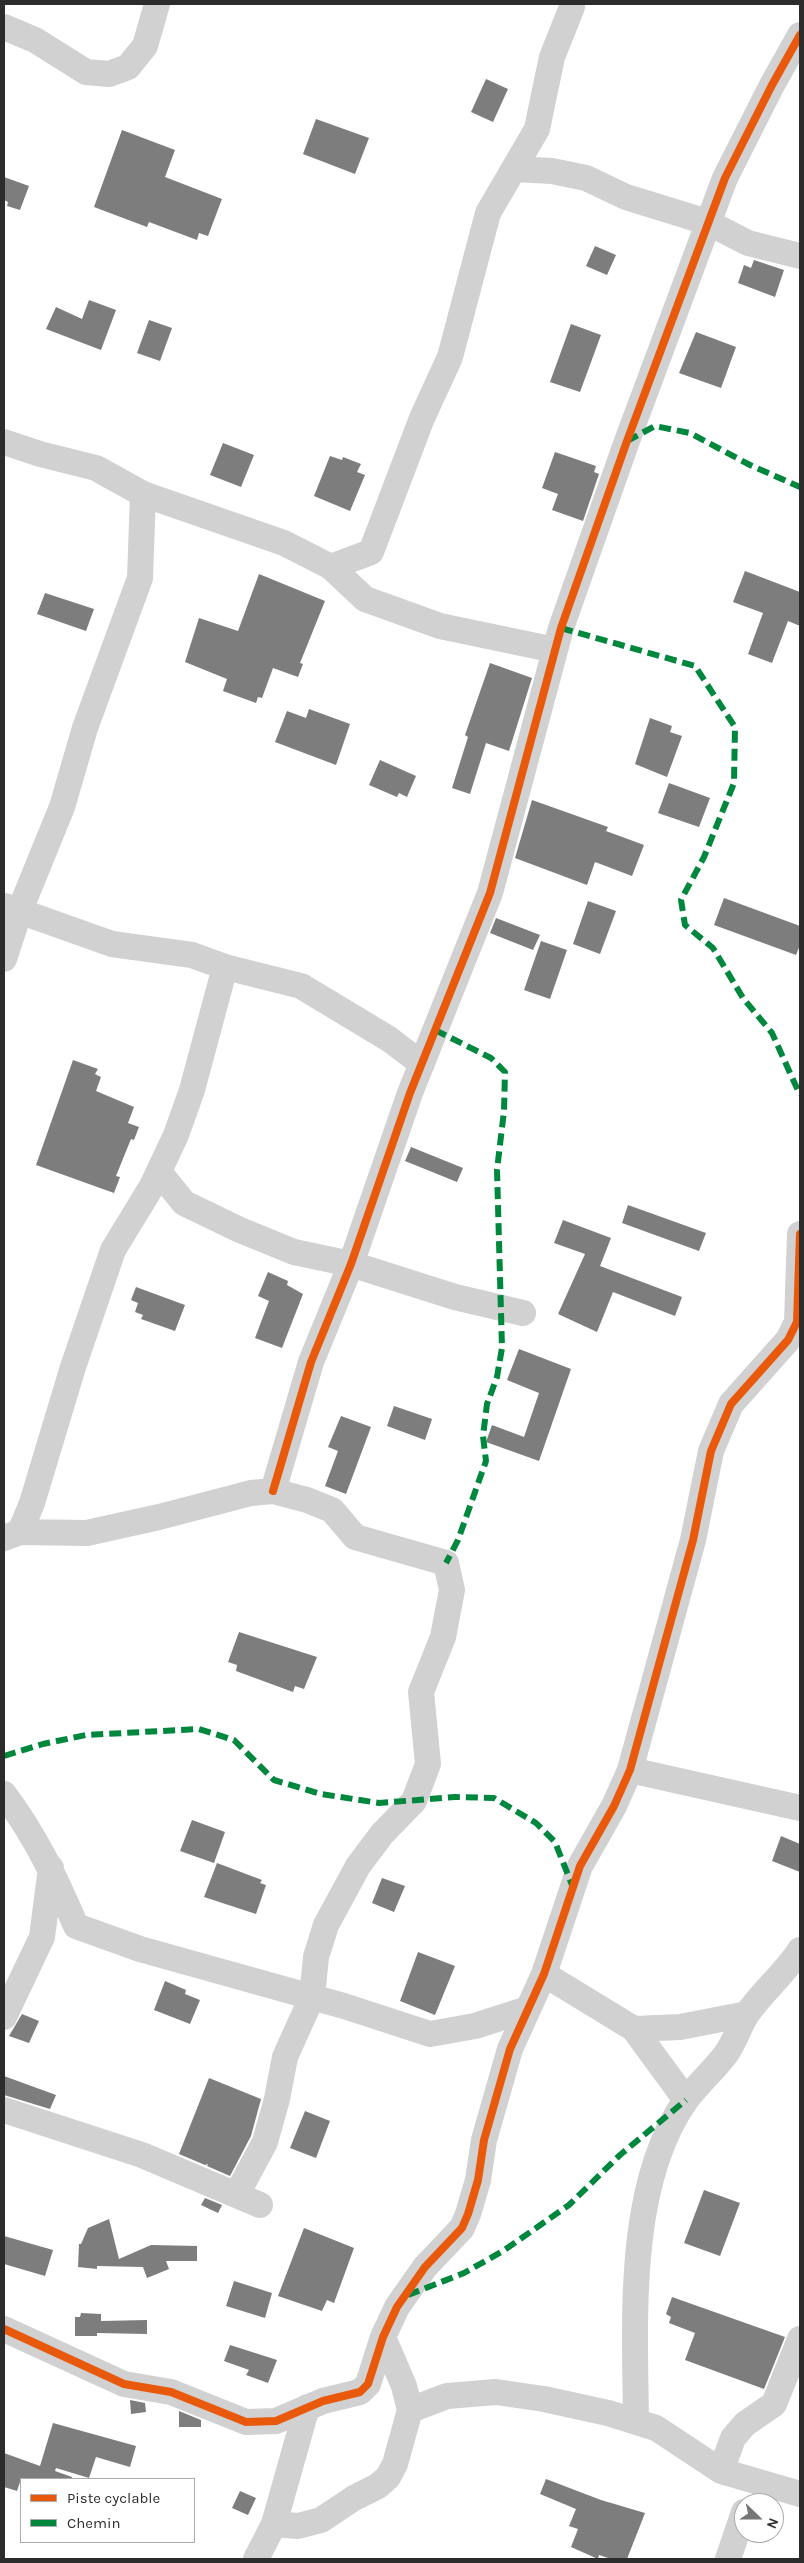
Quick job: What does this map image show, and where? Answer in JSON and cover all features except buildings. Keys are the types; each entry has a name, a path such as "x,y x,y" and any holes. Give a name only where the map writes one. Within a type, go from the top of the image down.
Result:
{"street":[{"path":"4,27 35,40 86,72 109,74 128,67 145,46 157,4"},
{"path":"331,567 371,552 422,418 450,357 488,213 538,129 552,57 572,7"},
{"path":"272,1491 311,1362 351,1264 422,1064 490,893 555,650 627,441 707,222 725,178 772,85 800,35"},
{"path":"515,169 552,171 586,178 626,197 707,222 748,243 800,256"},
{"path":"4,442 40,454 96,468 143,494 284,543 331,567 365,598 374,602 440,626 555,650"},
{"path":"4,959 12,908 62,807 85,728 140,578 143,494"},
{"path":"12,908 112,944 192,955 226,968 301,986 390,1039 422,1064"},
{"path":"12,1535 32,1503 73,1367 113,1250 159,1172 176,1135 192,1090 226,968"},
{"path":"159,1172 184,1203 240,1230 294,1252 351,1264 455,1297 523,1313"},
{"path":"4,2329 124,2384 171,2392 246,2422 276,2421 307,2407 360,2392 368,2384 383,2338 397,2307 425,2267 462,2228 468,2214 478,2180 484,2140 510,2050 544,1974 580,1866 614,1806 630,1770 693,1540 712,1451 731,1404 788,1340 797,1322 800,1234"},
{"path":"4,2110 142,2155 249,2200 277,2099 285,2057 312,1997 316,1957 326,1925 358,1866 382,1834 414,1801 428,1764 421,1692 443,1637 452,1590 446,1563 355,1537 332,1510 307,1500 272,1491 251,1493 87,1533 12,1535"},
{"path":"630,1770 800,1808"},
{"path":"4,1794 25,1822 51,1868 76,1926 140,1949 312,1997 430,2034 475,2026 528,2009"},
{"path":"4,2017 42,1937 51,1868"},
{"path":"636,2422 635,2320 641,2237 648,2184 659,2148 686,2100 727,2053 747,2014 793,1961 800,1950"},
{"path":"544,1974 634,2029 686,2100"},
{"path":"634,2029 680,2027 747,2014"},
{"path":"274,2524 298,2526 321,2520 354,2498 378,2486 388,2477 395,2464 410,2410 404,2386 383,2338"},
{"path":"721,2471 733,2438 745,2424 774,2404 800,2339"},
{"path":"410,2410 447,2396 496,2392 544,2399 608,2413 656,2428 751,2492 800,2494"},
{"path":"256,2559 274,2524 307,2407"},
{"path":"728,2559 734,2541"}],"marked path":[{"path":"627,441 655,426 690,433 750,465 800,487"},
{"path":"561,628 695,666 735,727 734,783 704,857 681,900 685,925 713,948 743,998 772,1033 800,1095"},
{"path":"435,1030 491,1058 505,1072 504,1111 497,1170 502,1348 497,1377 487,1404 483,1436 486,1461 458,1540 446,1563"},
{"path":"4,1756 43,1744 86,1735 199,1729 234,1740 274,1780 321,1794 379,1803 455,1797 494,1798 536,1823 555,1842 572,1885"},
{"path":"408,2295 464,2273 503,2251 569,2205 620,2155 686,2100"}],"cycle path":[{"path":"273,1491 311,1362 351,1264 410,1093 490,893 561,628 627,441 725,178 772,85 800,35"},
{"path":"4,2329 124,2384 171,2392 246,2422 276,2421 323,2401 360,2392 368,2384 383,2337 397,2307 425,2267 462,2228 468,2214 478,2180 484,2140 510,2049 544,1974 580,1866 614,1806 630,1770 693,1540 711,1451 731,1404 788,1340 797,1322 800,1234"}]}
